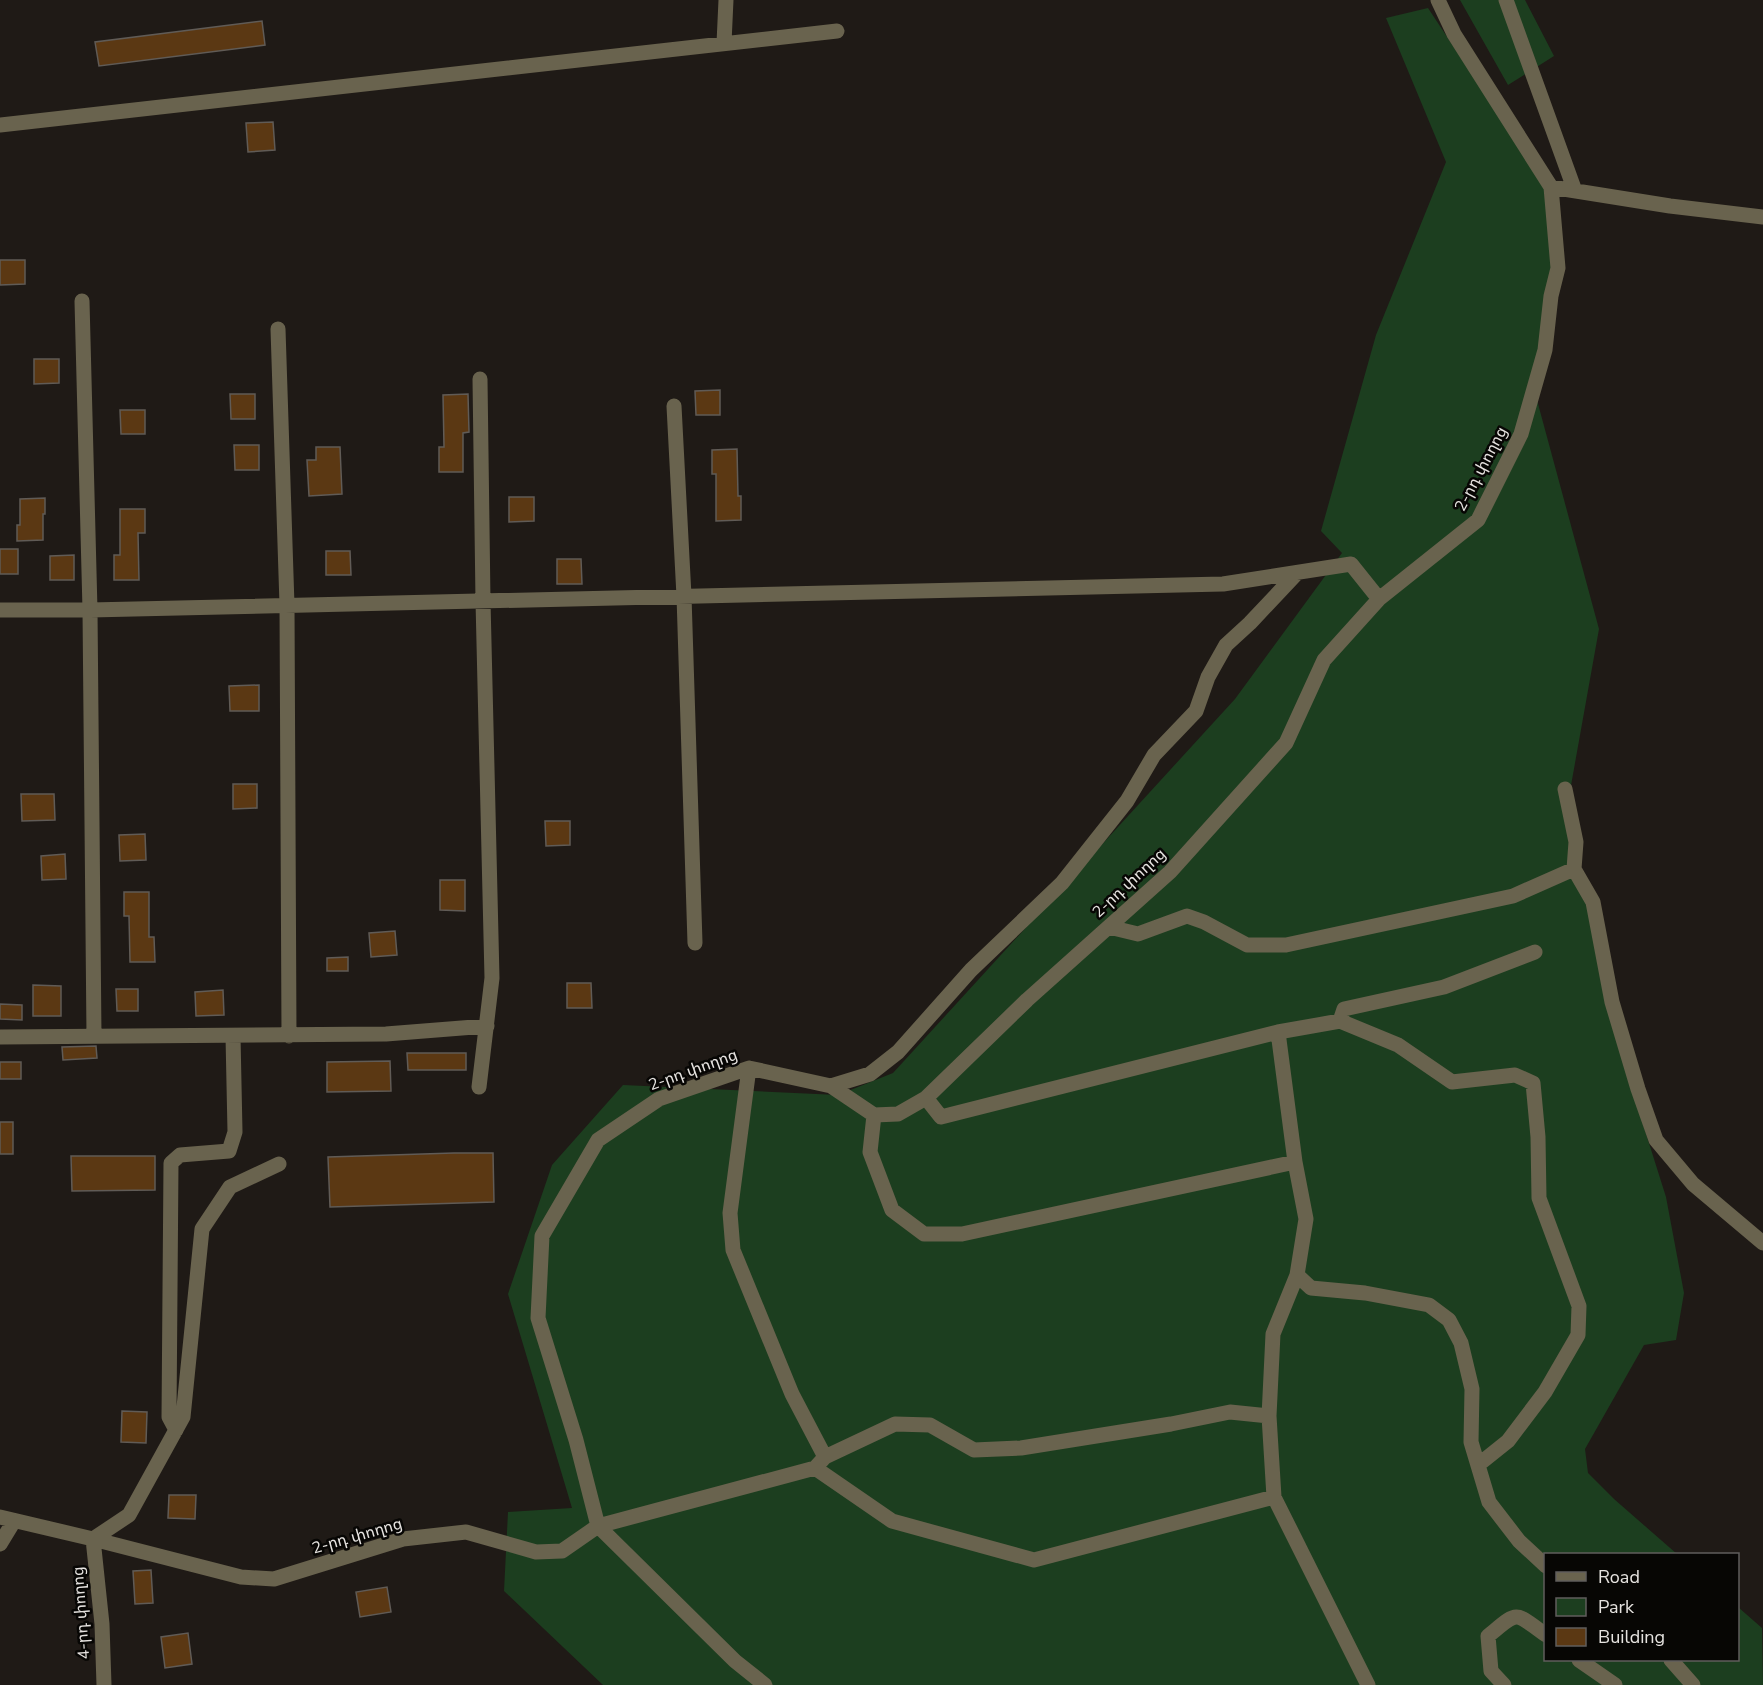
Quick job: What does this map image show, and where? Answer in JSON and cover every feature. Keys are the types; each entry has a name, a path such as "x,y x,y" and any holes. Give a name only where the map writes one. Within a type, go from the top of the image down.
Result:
{"street":[{"path":"724,43 726,0"},
{"path":"1438,0 1454,34 1551,187 1670,206 1763,217"},
{"path":"1506,0 1575,191"},
{"path":"0,125 837,31"},
{"name":"2-րդ փողոց","path":"7,1519 241,1577 274,1579 404,1539 466,1532 536,1552 562,1551 598,1526 576,1440 538,1318 542,1236 598,1140 659,1099 749,1068 831,1086 874,1115 898,1114 926,1098 1027,1000 1170,872 1286,743 1324,660 1378,599 1478,520 1521,434 1545,350 1551,296 1558,267 1551,187"},
{"path":"82,301 90,610 94,1036"},
{"path":"278,329 286,605 289,1036"},
{"path":"479,1087 492,978 480,379"},
{"path":"674,406 684,596 695,943"},
{"path":"0,610 90,610 1223,584 1351,564 1378,599"},
{"path":"831,1086 870,1074 898,1052 971,970 1062,883 1127,801 1154,755 1196,711 1208,677 1226,645 1298,573"},
{"path":"1565,789 1576,842 1574,869 1593,902 1612,1002 1656,1140 1693,1184 1763,1243"},
{"path":"1109,927 1138,934 1187,916 1204,922 1247,945 1286,945 1513,896 1574,869"},
{"path":"1340,1021 1344,1009 1444,987 1535,952"},
{"path":"926,1098 941,1117 1278,1032 1340,1021 1398,1045 1452,1082 1515,1075 1533,1083 1538,1137 1539,1198 1580,1306 1578,1335 1539,1401 1509,1441 1478,1465"},
{"path":"0,1037 386,1034 487,1026"},
{"path":"1278,1032 1295,1162 1306,1220 1297,1275 1273,1334 1269,1416 1274,1497 1368,1685"},
{"path":"176,1431 169,1417 171,1163 180,1155 229,1152 235,1132 233,1036"},
{"path":"749,1068 730,1213 733,1250 820,1463 892,1521 1034,1560 1274,1497"},
{"path":"874,1115 870,1152 892,1210 924,1234 962,1234 1295,1162"},
{"path":"93,1539 129,1515 183,1417 202,1229 230,1187 279,1164"},
{"path":"1297,1275 1311,1288 1365,1293 1429,1305 1449,1320 1461,1343 1472,1389 1470,1442 1489,1502 1519,1541 1544,1565"},
{"path":"765,1685 735,1661 598,1526 820,1463 895,1424 930,1425 974,1450 1021,1448 1230,1413 1269,1416"},
{"path":"0,1544 7,1519"},
{"name":"4-րդ փողոց","path":"93,1539 102,1624 104,1685"},
{"path":"1504,1685 1491,1671 1488,1636 1512,1617 1521,1617 1544,1634"},
{"path":"1582,1661 1615,1685"},
{"path":"1673,1661 1693,1685"}],"green space":[{"path":"1460,0 1525,0 1554,56 1508,85"},
{"path":"1428,8 1547,188 1554,251 1534,389 1599,629 1565,819 1585,882 1612,1026 1666,1197 1684,1293 1676,1340 1644,1345 1585,1449 1588,1473 1676,1553 1544,1553 1544,1661 1739,1661 1739,1608 1762,1628 1763,1685 603,1685 504,1591 508,1512 572,1508 508,1294 552,1165 623,1085 838,1095 893,1073 1235,699 1342,553 1321,531 1376,335 1446,162 1386,18"}],"building":[{"path":"262,21 265,45 99,66 95,42"},
{"path":"273,122 275,150 248,152 246,123"},
{"path":"0,260 25,260 25,284 0,285"},
{"path":"34,359 59,359 59,383 34,384"},
{"path":"720,390 720,415 696,415 695,391"},
{"path":"230,394 255,394 255,419 231,419"},
{"path":"468,394 469,432 463,433 463,472 439,472 439,447 444,447 443,395"},
{"path":"120,410 145,410 145,434 121,434"},
{"path":"234,445 259,445 259,470 235,470"},
{"path":"316,447 340,447 342,494 309,496 307,460 316,460"},
{"path":"737,449 741,520 716,521 716,474 712,474 712,450"},
{"path":"509,497 534,497 534,521 509,522"},
{"path":"45,498 43,540 17,541 17,525 20,525 20,499"},
{"path":"120,509 145,509 145,533 138,533 139,580 114,580 114,555 120,555"},
{"path":"0,549 18,549 18,574 0,574"},
{"path":"326,551 350,551 351,575 326,575"},
{"path":"74,555 74,580 50,580 50,556"},
{"path":"557,559 581,559 582,584 557,584"},
{"path":"259,685 259,711 230,711 229,686"},
{"path":"233,784 257,784 257,808 233,809"},
{"path":"21,794 54,794 55,820 22,821"},
{"path":"545,821 570,821 570,845 546,846"},
{"path":"145,834 146,860 120,861 119,835"},
{"path":"65,854 66,879 42,880 41,856"},
{"path":"440,880 465,880 465,911 440,910"},
{"path":"124,892 149,892 149,937 154,937 155,962 130,962 129,916 124,916"},
{"path":"395,931 397,955 371,957 369,933"},
{"path":"348,957 348,971 327,971 327,958"},
{"path":"567,983 591,983 592,1008 567,1008"},
{"path":"33,985 61,986 61,1016 33,1016"},
{"path":"116,989 138,989 138,1011 117,1011"},
{"path":"223,990 224,1015 196,1016 195,992"},
{"path":"0,1004 22,1005 22,1020 0,1019"},
{"path":"96,1046 97,1058 63,1060 62,1047"},
{"path":"407,1053 466,1053 466,1070 408,1070"},
{"path":"390,1061 391,1091 327,1092 327,1062"},
{"path":"0,1062 21,1062 21,1079 0,1079"},
{"path":"0,1122 13,1122 13,1154 0,1154"},
{"path":"493,1153 494,1202 330,1207 328,1157"},
{"path":"71,1156 155,1156 155,1190 72,1191"},
{"path":"122,1411 147,1412 146,1443 121,1442"},
{"path":"169,1495 196,1495 195,1519 168,1518"},
{"path":"151,1570 153,1603 135,1604 133,1571"},
{"path":"387,1587 391,1612 360,1617 356,1592"},
{"path":"188,1633 192,1664 165,1668 161,1637"}]}
